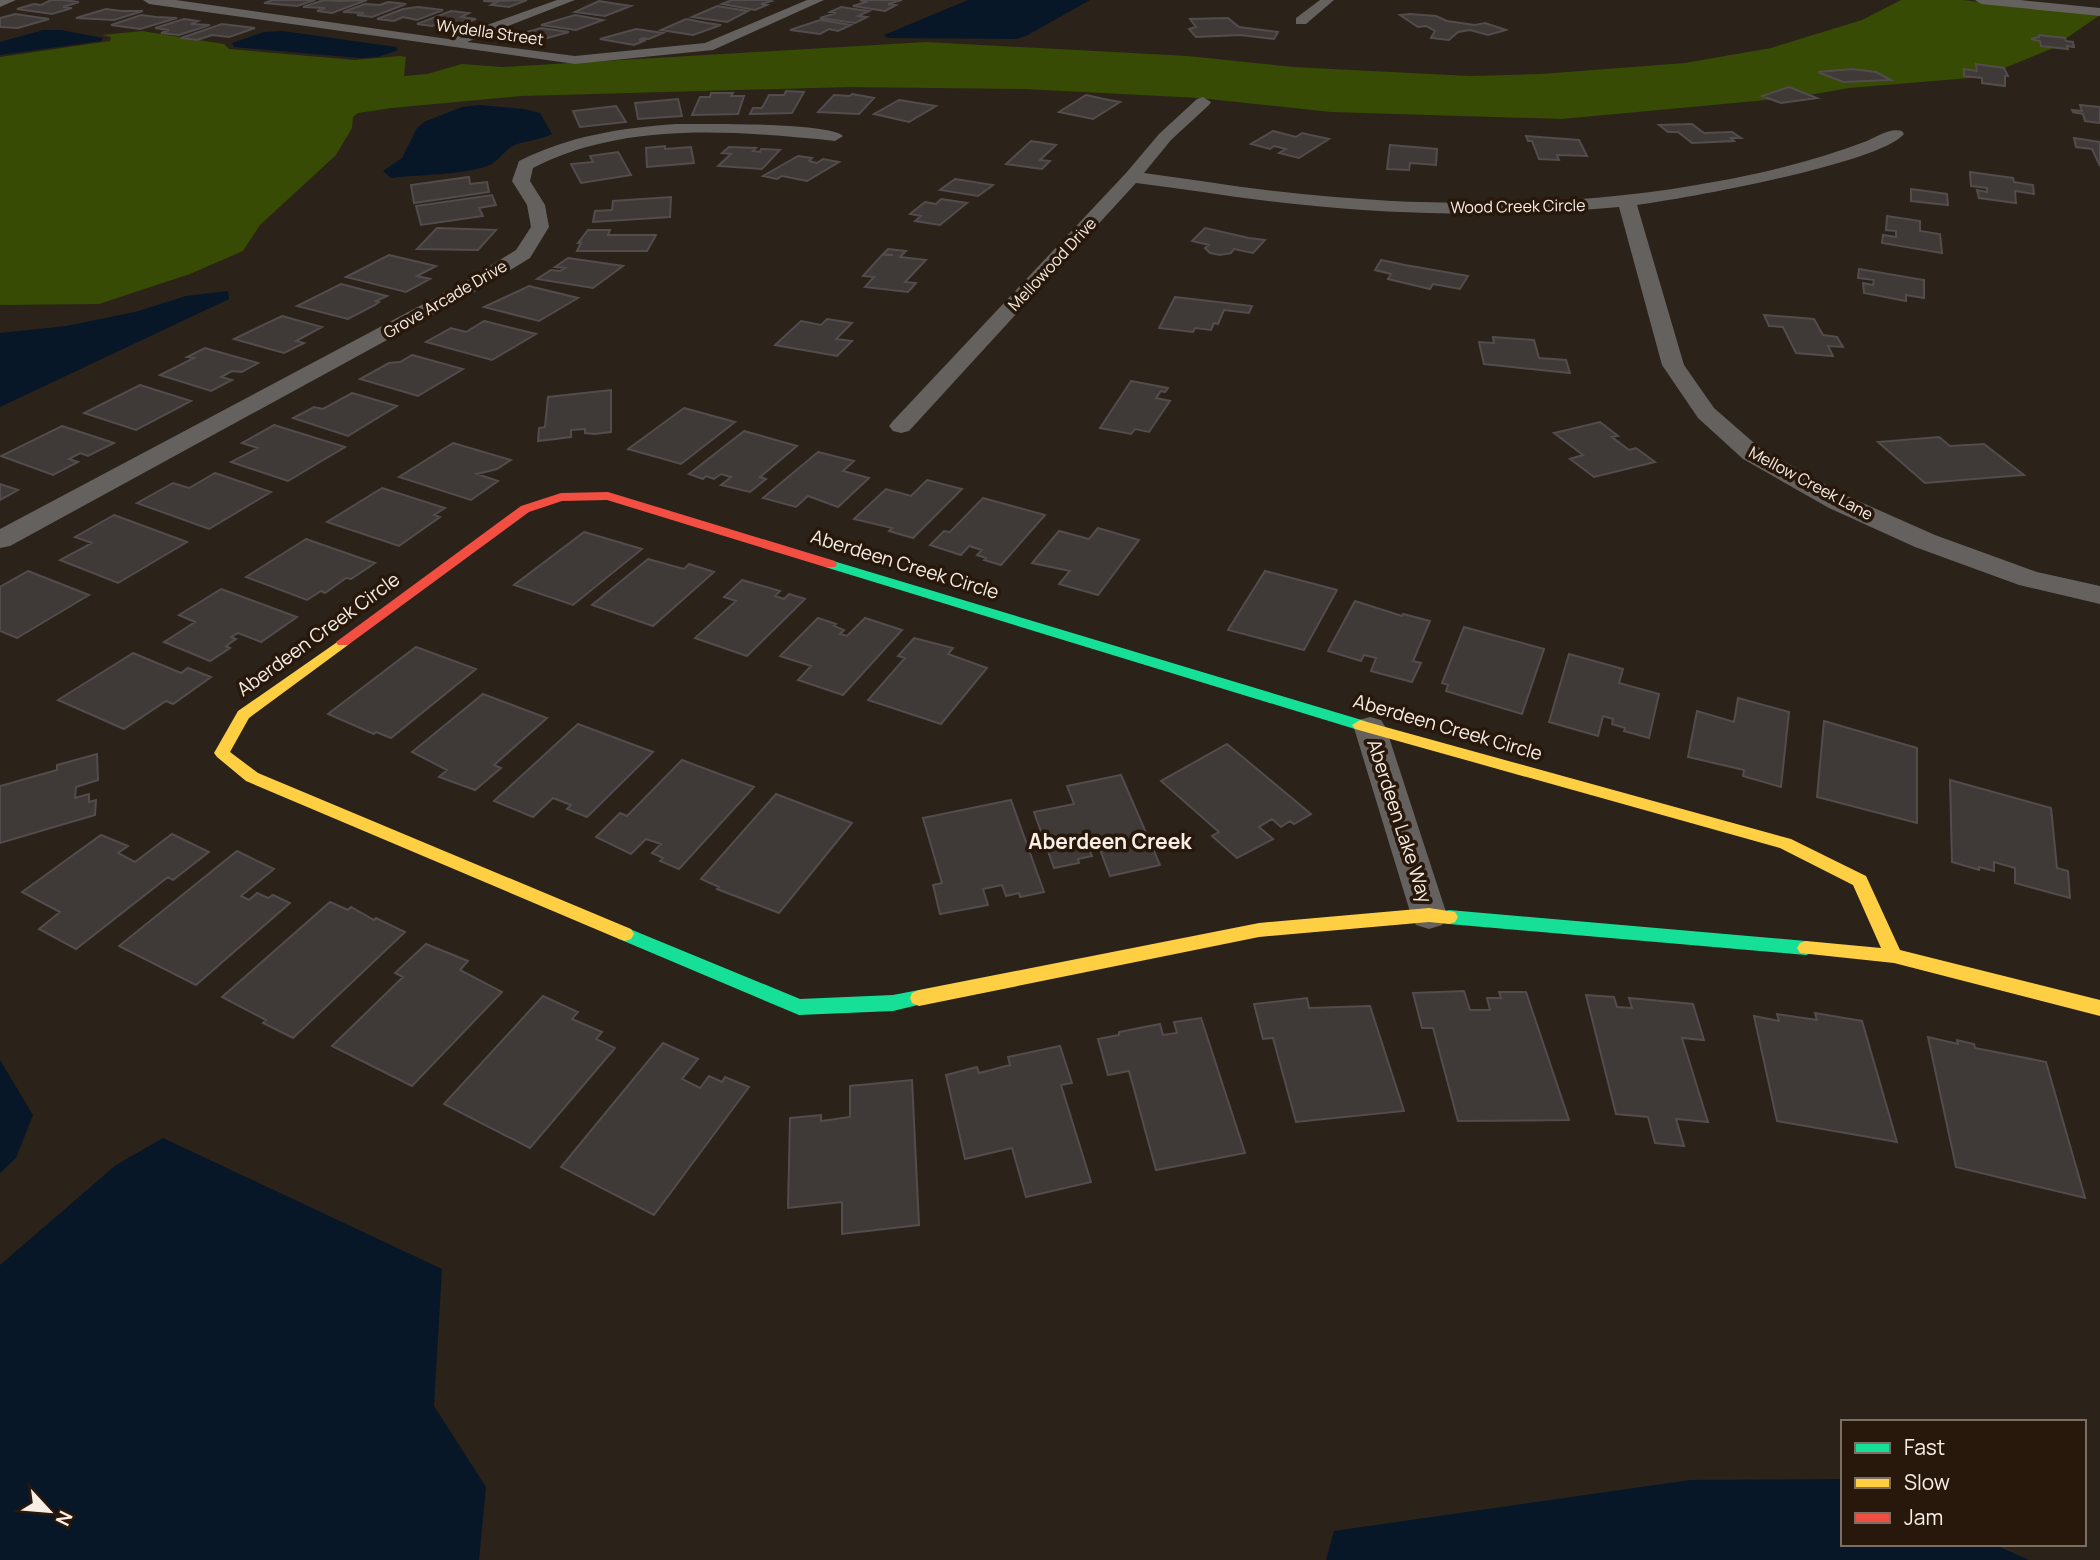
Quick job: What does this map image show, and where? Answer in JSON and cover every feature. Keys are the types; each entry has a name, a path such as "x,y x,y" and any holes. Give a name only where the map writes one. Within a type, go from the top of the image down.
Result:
{"street":[{"path":"0,3 10,0"},
{"name":"Wydella Street","path":"149,0 575,60 687,51 728,41 818,0"},
{"path":"449,44 569,0"},
{"path":"1301,21 1328,0"},
{"path":"1981,0 2100,12"},
{"name":"Mellowood Drive","path":"901,426 1132,177 1165,137 1203,102"},
{"name":"Grove Arcade Drive","path":"0,540 466,289 523,254 540,227 536,205 521,181 525,165 542,153 563,146 627,134 719,128 763,128 835,136"},
{"name":"Wood Creek Circle","path":"1132,177 1326,202 1455,208 1627,203 1698,192 1762,177 1874,145 1896,134"},
{"name":"Mellow Creek Lane","path":"1627,203 1673,365 1706,412 1752,454 1839,502 1925,541 2029,579 2100,595"},
{"name":"Aberdeen Creek Circle","path":"1894,956 1860,881 1785,843 1370,728 608,496 561,497 525,509 243,715 222,752 252,777 799,1007 892,1003 1259,930 1429,915 1894,956 2100,1008"},
{"name":"Aberdeen Lake Way","path":"1370,728 1429,915"}],"green space":[{"path":"1901,0 1962,0 2100,15 2051,49 1982,77 1849,88 1798,97 1562,119 1331,112 1199,98 1025,89 850,87 522,96 392,108 358,113 353,117 352,128 336,155 260,225 243,251 190,274 99,304 0,305 0,57 110,41 111,37 102,35 142,31 224,44 229,49 355,60 400,56 406,57 404,76 427,74 462,64 502,67 926,42 1188,56 1293,67 1470,76 1541,74 1685,63 1771,48 1862,20"}],"water":[{"path":"968,0 1090,0 1016,39 887,38 884,35"},
{"path":"43,30 61,30 103,38 101,41 0,55 0,42"},
{"path":"283,31 396,47 398,50 378,57 359,58 234,47 232,43 264,32"},
{"path":"480,105 540,113 552,134 515,145 490,165 478,169 391,178 383,171 402,158 417,128 424,122 462,107"},
{"path":"228,291 229,299 0,407 0,333 66,326 135,312 186,296"},
{"path":"0,1060 33,1115 16,1158 0,1173"},
{"path":"163,1138 442,1269 434,1406 486,1487 479,1560 0,1560 0,1265 116,1165"},
{"path":"1841,1479 1841,1546 1998,1546 2029,1560 1326,1560 1334,1531 1690,1480"}],"building":[{"path":"51,0 79,2 63,7 72,8 52,14 17,9 34,4 41,5"},
{"path":"273,0 315,0 297,6 264,3"},
{"path":"324,0 367,0 332,13 317,11 325,8 303,7"},
{"path":"527,0 509,7 491,5 497,2 483,1"},
{"path":"732,0 772,1 761,4 767,5 755,10 722,4"},
{"path":"860,0 902,0 888,4 896,5 885,11 853,6 866,2"},
{"path":"599,1 631,6 605,16 575,12"},
{"path":"388,2 406,4 372,17 357,15 364,13 343,12 365,4 380,5"},
{"path":"717,6 748,11 727,22 692,17"},
{"path":"418,7 443,10 417,20 403,17 394,21 377,19 403,9"},
{"path":"841,7 869,11 858,16 867,17 855,23 820,18 836,13 830,12"},
{"path":"106,9 143,11 114,20 76,18"},
{"path":"451,11 469,13 461,17 476,19 455,27 439,23 432,26 417,24"},
{"path":"15,14 49,19 18,28 0,27 0,18"},
{"path":"141,15 177,18 140,29 111,25"},
{"path":"575,15 603,20 576,30 541,25"},
{"path":"1400,15 1436,16 1447,21 1475,25 1485,23 1506,30 1488,35 1470,30 1458,32 1449,40 1431,38 1435,31 1426,26 1418,27"},
{"path":"1228,18 1239,27 1278,32 1274,39 1240,35 1196,37 1189,29 1196,27 1190,19"},
{"path":"184,19 198,21 191,24 210,25 179,35 161,33 169,30 155,28"},
{"path":"686,19 721,25 693,35 661,30"},
{"path":"820,20 851,25 838,31 829,29 820,34 790,30"},
{"path":"222,24 255,28 229,37 212,35 197,40 181,38"},
{"path":"541,28 569,32 533,42 505,38"},
{"path":"636,29 663,33 649,39 643,38 639,40 646,40 634,45 600,39"},
{"path":"2039,35 2065,38 2066,41 2073,42 2074,47 2067,46 2068,49 2041,46 2040,41 2031,39"},
{"path":"1976,64 2004,68 2008,76 2005,76 2005,86 1982,83 1982,78 1964,76 1964,69 1977,71"},
{"path":"1852,69 1876,72 1891,80 1843,82 1818,72"},
{"path":"1789,87 1817,98 1781,103 1762,96"},
{"path":"786,91 804,92 792,113 750,114 753,108 762,108 769,95 784,95"},
{"path":"711,93 744,96 738,114 692,115 700,97 710,97"},
{"path":"852,94 874,98 859,114 818,112 834,95"},
{"path":"1086,95 1120,102 1093,119 1059,112"},
{"path":"678,99 682,116 638,119 635,103"},
{"path":"899,100 936,106 909,122 874,114"},
{"path":"2080,105 2100,107 2100,123 2085,121 2083,114 2073,112 2072,110 2082,111"},
{"path":"616,106 626,122 580,127 573,111"},
{"path":"1692,124 1704,133 1732,132 1741,138 1731,138 1734,141 1692,143 1678,132 1668,132 1659,125"},
{"path":"1273,131 1296,137 1302,133 1329,139 1299,158 1279,153 1286,149 1274,146 1270,149 1251,144"},
{"path":"1526,136 1579,140 1587,156 1557,155 1559,160 1539,159 1532,141 1528,141"},
{"path":"2074,138 2100,142 2100,166 2092,149 2076,147"},
{"path":"1031,141 1056,145 1040,160 1050,161 1042,169 1006,164"},
{"path":"1390,145 1437,149 1436,165 1410,163 1409,170 1387,169"},
{"path":"665,146 665,149 691,147 694,163 647,167 646,148"},
{"path":"729,147 756,148 753,151 760,152 761,149 780,150 762,169 718,166 731,154 722,153"},
{"path":"618,152 631,175 581,183 571,164 593,162 590,156"},
{"path":"798,156 812,158 809,161 817,163 823,159 839,162 807,181 782,176 777,179 763,176"},
{"path":"1970,172 2013,178 2014,182 2033,185 2034,194 2015,191 2016,203 1979,198 1977,190 1987,192 1987,188 1971,186"},
{"path":"469,177 470,184 487,182 489,192 414,203 411,185"},
{"path":"955,179 993,185 978,196 940,190"},
{"path":"1911,189 1947,194 1948,205 1911,201"},
{"path":"492,195 496,205 479,208 483,216 421,225 416,206"},
{"path":"671,197 670,217 593,222 595,211 612,210 613,201"},
{"path":"941,199 967,203 940,225 915,221 921,216 910,214 925,202 936,204"},
{"path":"1887,216 1920,221 1920,231 1940,234 1942,253 1882,243 1883,235 1896,237 1896,231 1886,230"},
{"path":"437,228 496,230 478,250 417,249"},
{"path":"1205,228 1265,240 1253,253 1234,249 1231,253 1220,255 1210,253 1205,248 1209,245 1192,241"},
{"path":"588,230 610,230 608,235 656,235 647,251 577,251 581,243 578,243"},
{"path":"888,249 906,251 900,257 926,260 905,282 916,283 908,292 865,287 874,277 863,276 882,255 893,255 883,254"},
{"path":"389,255 436,266 417,276 430,279 406,292 346,277"},
{"path":"568,258 623,266 593,288 537,279 551,270 560,271 565,268 555,267"},
{"path":"1381,260 1468,276 1460,289 1433,284 1430,289 1388,279 1391,274 1375,270"},
{"path":"1859,269 1924,280 1924,298 1906,295 1906,301 1864,293 1863,283 1873,285 1874,280 1858,278"},
{"path":"341,284 387,296 348,319 297,306"},
{"path":"529,286 578,298 539,321 484,307"},
{"path":"1175,297 1252,306 1249,313 1224,310 1218,324 1214,323 1211,330 1195,328 1193,332 1159,328"},
{"path":"1764,315 1814,319 1823,335 1837,337 1843,347 1828,346 1833,356 1796,353 1783,327 1769,326"},
{"path":"282,316 322,327 296,341 304,343 284,353 234,339"},
{"path":"827,319 852,323 836,339 852,341 837,356 775,345 801,321 821,325"},
{"path":"484,321 536,334 492,360 426,342 451,328 466,332"},
{"path":"1493,337 1534,340 1539,358 1566,360 1570,373 1484,364 1479,342 1494,343"},
{"path":"205,348 258,363 242,372 232,371 221,377 232,380 211,391 160,375 194,358 187,357"},
{"path":"412,355 463,369 418,396 360,379 389,363 400,362"},
{"path":"1131,381 1168,388 1165,392 1161,391 1156,398 1170,401 1149,432 1135,429 1131,434 1100,428"},
{"path":"140,385 191,401 136,430 84,413"},
{"path":"611,390 611,432 594,434 585,433 585,429 571,430 571,437 538,441 539,428 545,427 548,397"},
{"path":"352,393 397,406 348,436 293,418 314,407 323,409"},
{"path":"684,408 735,422 681,464 628,449"},
{"path":"1600,422 1618,436 1612,437 1629,450 1636,448 1655,462 1594,477 1570,459 1583,455 1554,433"},
{"path":"274,425 345,447 288,481 231,462 258,448 242,443"},
{"path":"62,426 114,443 88,456 80,453 69,459 78,462 53,475 1,456"},
{"path":"744,431 797,446 760,477 766,479 750,492 721,485 731,477 721,474 714,479 706,476 703,479 689,474"},
{"path":"1939,437 1950,446 1984,444 2024,475 1925,483 1878,442"},
{"path":"453,443 511,460 497,469 477,474 498,481 471,500 399,477"},
{"path":"818,452 854,461 843,471 869,478 838,507 808,496 796,507 763,498"},
{"path":"215,473 271,492 209,529 137,503 173,483 189,488"},
{"path":"927,480 962,489 913,538 889,531 892,528 854,519 886,489 911,496"},
{"path":"0,484 18,490 0,500"},
{"path":"382,488 445,508 434,515 440,517 399,546 327,522"},
{"path":"983,498 1045,515 1001,565 984,560 986,558 977,555 982,550 969,546 961,555 930,545 944,531 950,532"},
{"path":"114,515 187,542 118,583 60,560 92,543 75,537"},
{"path":"1098,528 1139,540 1098,595 1059,584 1070,571 1032,563 1059,531 1089,539"},
{"path":"584,532 642,549 573,605 514,585"},
{"path":"306,539 375,563 351,579 346,578 325,593 321,591 307,600 246,577"},
{"path":"648,559 684,569 689,564 714,572 653,626 592,605"},
{"path":"28,571 89,595 17,638 0,631 0,587"},
{"path":"1265,571 1337,590 1304,650 1228,630"},
{"path":"742,580 780,591 775,596 784,599 789,594 805,599 747,656 695,638 736,601 724,597"},
{"path":"221,589 297,617 261,642 238,633 231,637 236,639 226,646 230,648 210,661 164,642 195,622 179,615"},
{"path":"1355,601 1402,616 1403,614 1430,621 1413,661 1421,663 1412,682 1371,671 1376,658 1364,655 1361,661 1328,651"},
{"path":"818,618 836,624 834,626 844,630 840,634 847,636 865,618 902,630 843,695 798,680 811,666 780,656"},
{"path":"1464,627 1544,649 1522,714 1446,691 1448,685 1442,683"},
{"path":"914,638 953,648 948,654 987,668 941,724 868,700 905,658 898,656"},
{"path":"416,647 476,669 391,738 376,732 374,734 328,714"},
{"path":"133,653 181,673 188,668 211,677 173,704 166,701 124,729 58,700"},
{"path":"1569,654 1623,669 1619,683 1659,694 1649,738 1624,731 1625,728 1612,724 1613,719 1603,716 1598,736 1549,722"},
{"path":"483,694 547,718 494,765 501,768 475,790 439,777 447,770 412,752"},
{"path":"1738,698 1789,712 1781,787 1743,776 1744,770 1688,757 1697,711 1734,722"},
{"path":"1824,721 1917,748 1917,823 1817,797"},
{"path":"578,724 653,752 587,817 567,809 571,805 553,798 533,817 494,801"},
{"path":"1227,744 1311,814 1294,824 1290,821 1281,827 1272,819 1259,827 1273,839 1237,858 1212,836 1219,832 1161,781"},
{"path":"97,754 98,780 76,787 75,798 89,794 89,802 96,800 95,815 0,843 0,786 57,770 57,765"},
{"path":"682,760 754,787 679,869 660,861 663,858 652,853 661,844 646,839 631,854 596,837 620,813 627,816"},
{"path":"1121,775 1160,865 1110,876 1099,847 1089,849 1092,856 1078,859 1079,863 1054,868 1034,812 1074,804 1067,786"},
{"path":"1950,780 2051,808 2057,868 2068,871 2070,898 2015,883 2015,868 1994,862 1994,871 1979,867 1979,870 1952,862"},
{"path":"776,794 852,823 779,913 717,889 719,887 701,879"},
{"path":"1011,800 1044,892 1020,897 1019,893 1006,896 1002,885 983,889 988,905 940,914 933,885 942,883 923,818"},
{"path":"172,834 209,852 173,880 168,877 76,949 39,929 60,912 22,892 101,835 128,846 118,853 135,862"},
{"path":"237,851 274,869 241,896 249,900 257,893 268,898 273,895 290,903 196,985 119,946"},
{"path":"330,902 348,910 351,907 374,920 376,918 405,932 293,1038 222,997"},
{"path":"426,944 468,961 460,970 502,992 412,1086 332,1046 403,977 395,973"},
{"path":"1464,991 1470,1010 1490,1010 1487,998 1501,998 1499,992 1526,992 1569,1120 1458,1121 1433,1028 1422,1028 1413,993"},
{"path":"1586,995 1614,997 1617,1007 1632,1008 1629,998 1693,1004 1704,1040 1682,1038 1708,1122 1676,1119 1684,1146 1655,1143 1648,1117 1616,1114"},
{"path":"543,996 578,1012 572,1019 602,1032 596,1039 615,1048 530,1148 444,1104"},
{"path":"1307,998 1309,1008 1370,1006 1404,1111 1296,1122 1273,1038 1263,1039 1254,1004"},
{"path":"1815,1013 1862,1021 1897,1142 1777,1121 1754,1016 1779,1021 1777,1014 1817,1020"},
{"path":"1201,1018 1245,1153 1156,1170 1129,1071 1108,1075 1098,1039 1160,1024 1163,1035 1177,1033 1174,1022"},
{"path":"1928,1037 1958,1044 1957,1040 1974,1044 1975,1048 2046,1062 2085,1198 1956,1167"},
{"path":"663,1043 698,1059 682,1079 700,1088 709,1076 722,1082 725,1077 749,1087 654,1215 561,1167"},
{"path":"1060,1046 1072,1083 1061,1085 1091,1182 1026,1197 1012,1148 965,1159 946,1075 977,1067 979,1073 1010,1065 1008,1057"},
{"path":"912,1080 919,1225 842,1234 842,1202 788,1208 790,1118 821,1115 821,1121 850,1117 850,1086"}],"traffic: fast":[{"path":"830,564 1360,725"},
{"path":"1449,917 1806,948"},
{"path":"625,934 799,1007 893,1003 919,998"}],"traffic: slow":[{"path":"343,642 243,715 222,753 252,777 625,934"},
{"path":"1360,725 1785,843 1860,881 1894,956"},
{"path":"919,998 1259,930 1429,915 1449,917"},
{"path":"1806,948 1894,956 2100,1008"}],"traffic: jam":[{"path":"343,642 525,509 561,497 608,496 830,564"}],"district":[{"name":"Aberdeen Creek","path":"1110,841"}]}
